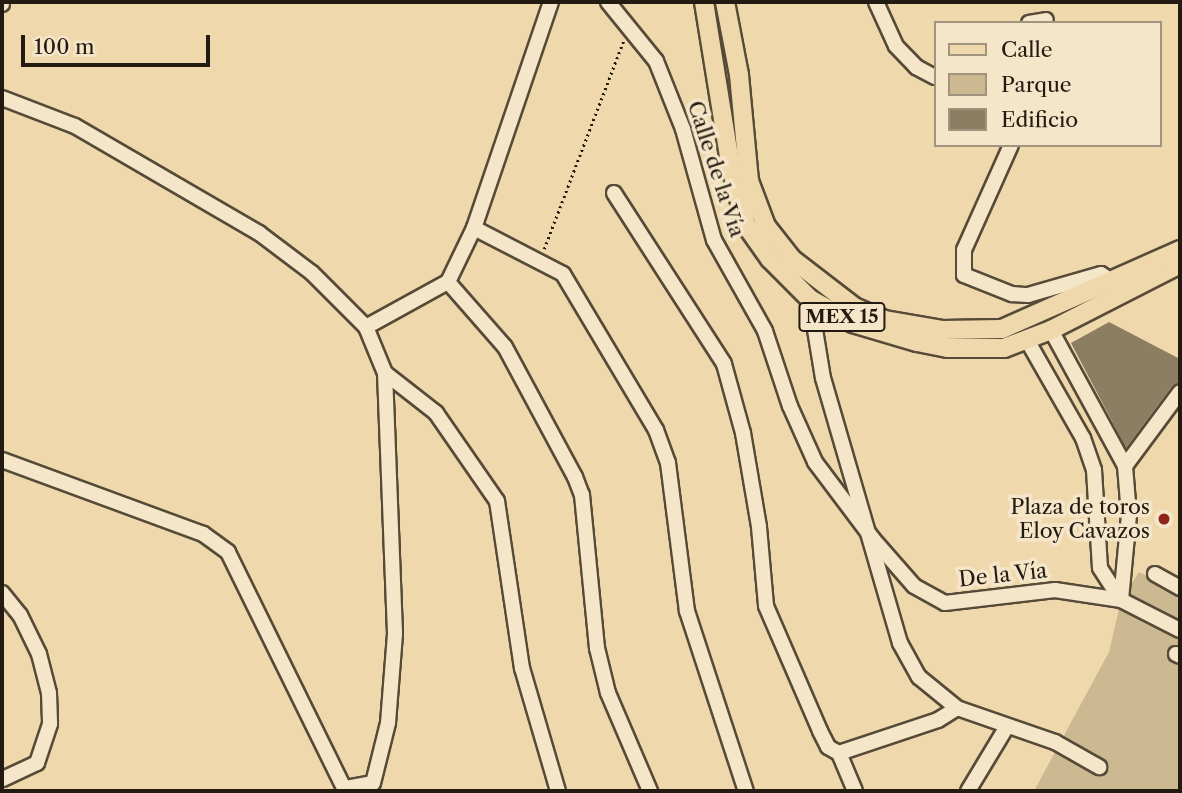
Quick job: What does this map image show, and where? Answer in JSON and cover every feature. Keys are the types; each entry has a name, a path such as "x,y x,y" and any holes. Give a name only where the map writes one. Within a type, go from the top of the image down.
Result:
{"main road":[{"name":"MEX 15","path":"704,2 731,168 746,225 770,260 810,299 853,323 917,342 985,350 1027,340 1051,330 1180,264"},
{"name":"MEX 15","path":"725,2 739,75 749,181 766,226 792,259 844,299 885,320 975,332 1027,321 1180,250"}],"street":[{"path":"366,327 448,282 474,228 551,2"},
{"name":"Calle de la Vía","path":"608,2 656,61 683,129 714,240 765,331 790,406 815,463 873,539"},
{"path":"876,2 896,46 932,72"},
{"path":"1040,21 1046,20"},
{"path":"2,98 75,126 259,233 312,272 366,327 385,373 395,634 388,723 373,783 344,788 228,552 203,534 2,460"},
{"path":"1010,147 964,250 964,275 1012,294 1028,295 1101,274 1113,282"},
{"path":"614,194 724,364 743,433 759,527 766,606 828,747 839,753 855,791"},
{"path":"474,228 563,274 656,430 668,463 687,611 746,791"},
{"path":"448,282 505,347 575,477 582,495 597,648 608,693 650,791"},
{"path":"810,299 823,378 873,539 900,643 919,677 957,708 1006,728 1055,742 1099,768"},
{"path":"1051,330 1125,466 1129,515 1121,600"},
{"path":"1027,340 1083,438 1098,501 1100,568 1121,600 1180,629"},
{"path":"385,373 436,413 497,501 522,667 558,791"},
{"path":"1125,466 1180,393"},
{"name":"De la Vía","path":"873,539 914,586 945,603 1055,590 1121,600"},
{"path":"1155,575 1180,588"},
{"path":"2,593 20,615 39,654 49,693 50,724 37,763 2,779"},
{"path":"839,753 938,720 957,708"},
{"path":"968,791 1006,728"}],"path":[{"path":"539,262 629,26"}],"green space":[{"path":"1139,572 1180,591 1180,791 1034,791 1109,652 1121,600"}],"building":[{"path":"1109,322 1180,359 1180,382 1172,386 1126,448 1071,343"}],"place":[{"name":"Plaza de toros Eloy Cavazos","path":"1164,519"}]}
